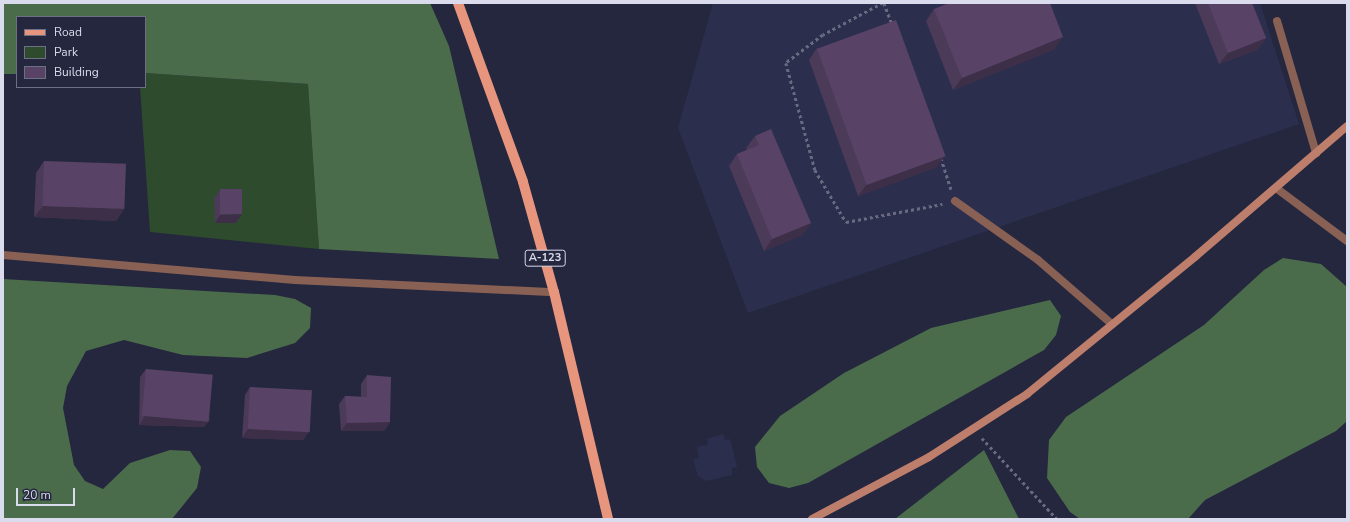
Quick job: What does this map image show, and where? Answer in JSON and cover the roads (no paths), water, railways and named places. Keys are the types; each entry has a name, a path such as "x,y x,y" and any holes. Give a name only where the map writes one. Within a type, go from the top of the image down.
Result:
{"main road":[{"name":"А-123","path":"458,3 523,182 554,292 608,519"}],"street":[{"path":"1276,21 1316,153"},
{"path":"812,519 929,457 1027,394 1276,188 1347,126"},
{"path":"1276,188 1347,242"},
{"path":"955,201 1038,260 1112,324"},
{"path":"3,255 295,280 554,292"}]}
